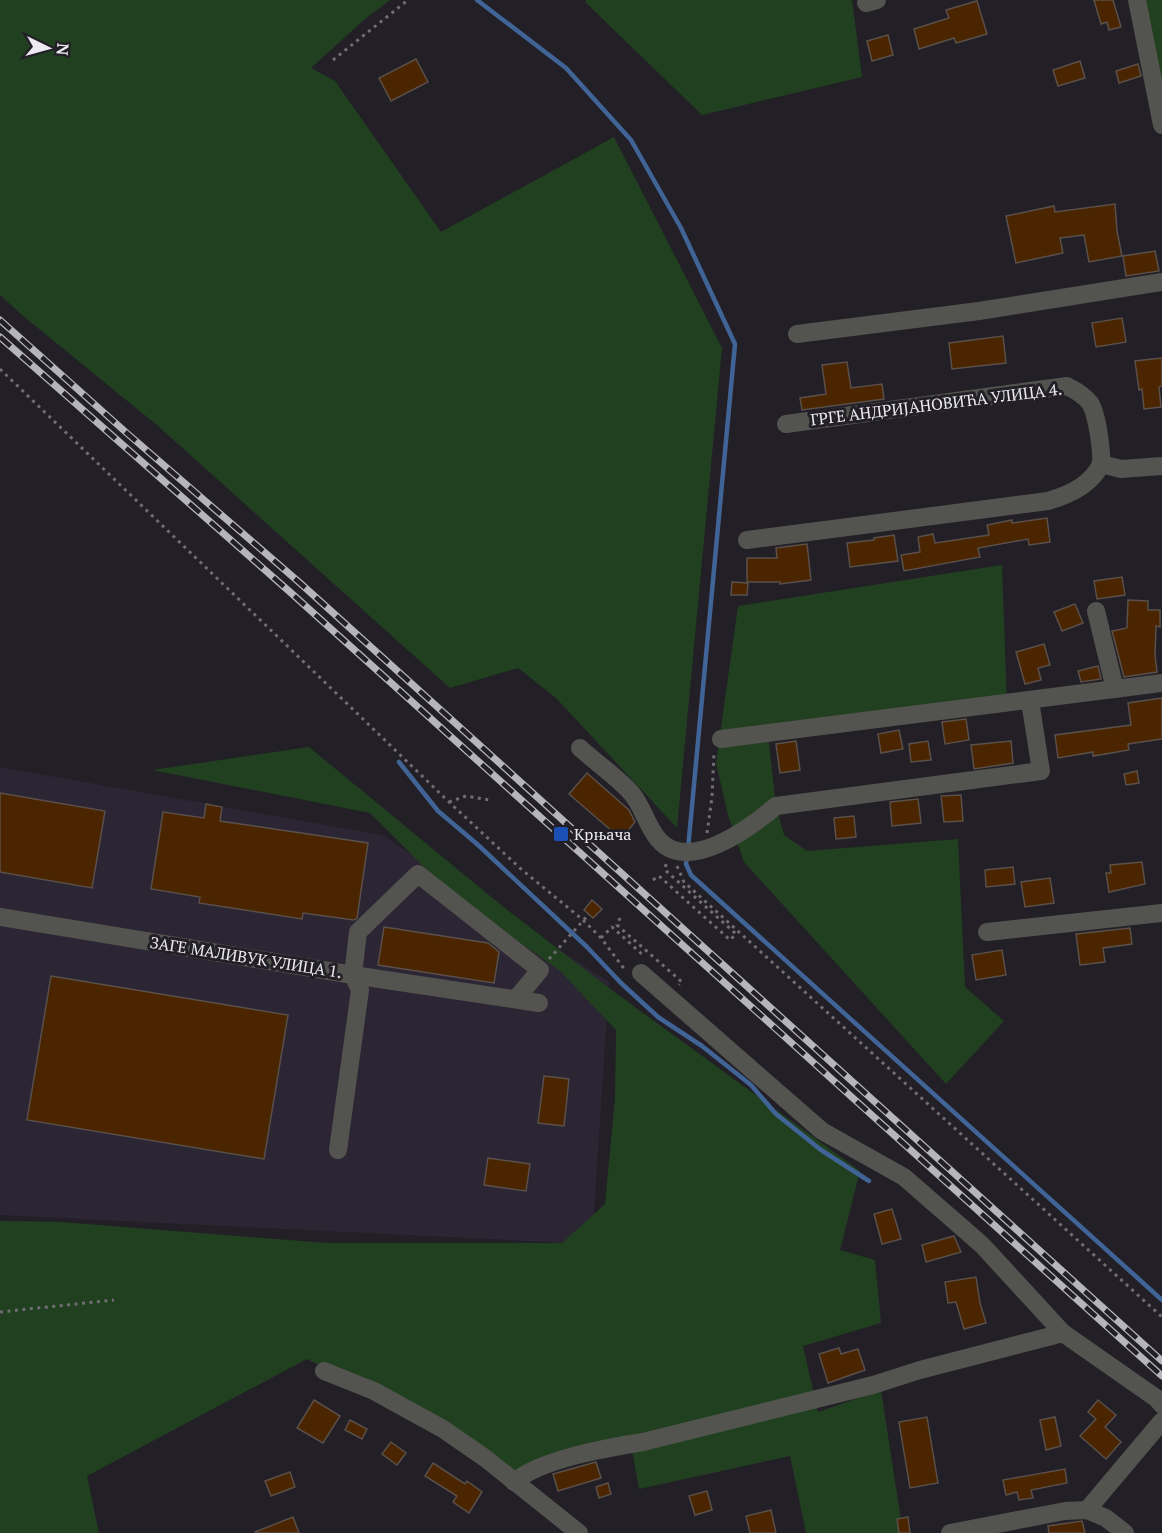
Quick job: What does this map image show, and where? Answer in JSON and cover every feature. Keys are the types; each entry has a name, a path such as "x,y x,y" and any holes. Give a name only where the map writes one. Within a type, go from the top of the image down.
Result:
{"street":[{"path":"1137,0 1162,125"},
{"path":"797,334 979,311 1162,282"},
{"name":"ГРГЕ АНДРИЈАНОВИЋА УЛИЦА 4.","path":"786,424 1067,386 1083,396 1092,407 1101,464"},
{"path":"747,540 1048,501 1067,494 1086,483 1101,464 1128,470 1162,466"},
{"path":"1096,611 1115,689"},
{"path":"721,739 1162,683"},
{"path":"580,748 632,794 658,839 674,849 702,850 724,842 750,828 776,806 1041,771 1030,701"},
{"path":"516,999 540,970 418,874 358,932 353,975 539,1003"},
{"path":"987,932 1162,913"},
{"name":"ЗАГЕ МАЛИВУК УЛИЦА 1.","path":"0,917 353,975 360,990 338,1150"},
{"path":"646,965 822,1131 904,1177 982,1245 1063,1333 1156,1398 1162,1405"},
{"path":"514,1482 523,1474 541,1467 595,1452 864,1387 941,1364 1063,1333"},
{"path":"324,1371 374,1391 443,1429 485,1458 579,1533"},
{"path":"1087,1510 1162,1421"},
{"path":"950,1533 1065,1511 1087,1510 1106,1518 1125,1533"}],"path":[{"path":"333,60 408,0"},
{"path":"0,369 449,802 521,869 601,938 630,977 646,965"},
{"path":"702,850 712,797 714,745 721,739"},
{"path":"449,802 466,796 489,800"},
{"path":"674,849 684,882 1162,1317"},
{"path":"653,880 658,876 730,940 735,934 665,870"},
{"path":"551,957 589,914"},
{"path":"620,918 617,924 682,982 678,986"},
{"path":"601,938 612,927 646,965 662,971"},
{"path":"0,1312 114,1300"}],"shaded area":[{"path":"0,767 382,835 609,982 592,1244 0,1215"}],"green space":[{"path":"0,0 390,0 365,19 311,68 335,81 441,232 614,137 722,348 677,828 556,698 518,668 450,688 158,426 0,295"},
{"path":"586,0 852,0 862,77 702,115 585,2"},
{"path":"1137,0 1162,0 1162,125"},
{"path":"1002,565 1007,704 768,734 776,806 784,835 807,851 958,839 965,987 1004,1021 946,1084 744,862 728,815 716,763 738,606"},
{"path":"309,747 501,905 613,991 860,1171 840,1250 875,1260 881,1323 803,1346 818,1412 881,1390 903,1533 806,1533 790,1456 639,1489 631,1445 514,1482 443,1429 307,1359 87,1476 99,1533 0,1533 0,1221 61,1222 327,1243 562,1243 605,1204 615,1098 616,1030 559,970 451,894 370,813 152,770"}],"building":[{"path":"1094,0 1113,0 1121,27 1109,30 1107,22 1101,24"},
{"path":"977,1 987,34 956,43 954,38 919,49 914,29 949,18 946,10"},
{"path":"888,35 893,55 872,61 867,41"},
{"path":"416,59 428,82 391,101 379,78"},
{"path":"1080,61 1085,78 1058,86 1053,70"},
{"path":"1138,64 1141,76 1119,83 1116,71"},
{"path":"1115,204 1122,256 1089,262 1084,235 1060,238 1063,253 1016,263 1006,216 1054,206 1055,212"},
{"path":"1155,251 1159,271 1126,276 1123,256"},
{"path":"1122,318 1126,342 1096,347 1092,323"},
{"path":"1003,336 1006,363 952,369 949,343"},
{"path":"1162,358 1162,386 1159,387 1161,407 1144,409 1135,361"},
{"path":"847,362 851,388 882,384 884,399 802,410 800,398 826,394 822,365"},
{"path":"1047,518 1050,542 1029,545 1028,539 978,548 980,557 904,571 901,555 920,552 918,537 933,534 935,543 989,535 987,525 1012,520 1012,523"},
{"path":"894,535 898,561 850,567 847,543"},
{"path":"807,544 811,580 780,584 780,582 747,582 747,558 777,558 776,548"},
{"path":"1122,577 1125,595 1097,599 1094,581"},
{"path":"732,582 748,583 747,595 731,595"},
{"path":"1128,600 1148,601 1148,610 1160,610 1160,627 1156,626 1157,672 1124,677 1112,631 1127,628"},
{"path":"1075,604 1083,623 1062,631 1054,612"},
{"path":"1044,644 1050,665 1038,668 1041,680 1025,684 1016,652"},
{"path":"1098,666 1101,679 1081,682 1078,671"},
{"path":"1162,698 1162,739 1128,744 1129,750 1093,756 1093,752 1058,758 1055,735 1131,725 1128,703"},
{"path":"966,719 969,740 945,744 942,722"},
{"path":"899,730 903,749 881,753 878,734"},
{"path":"796,741 800,770 780,773 776,744"},
{"path":"928,741 931,760 911,762 909,744"},
{"path":"1011,741 1013,763 974,769 971,745"},
{"path":"1137,771 1139,783 1126,785 1124,774"},
{"path":"587,773 629,810 635,822 621,839 569,794"},
{"path":"0,793 105,811 92,888 0,872"},
{"path":"961,795 963,821 944,822 941,796"},
{"path":"918,799 921,823 892,826 890,802"},
{"path":"206,804 222,807 220,821 368,843 357,918 354,920 303,913 302,919 199,903 200,897 151,889 163,812 204,818"},
{"path":"854,816 856,837 836,839 834,818"},
{"path":"1142,862 1145,884 1109,892 1106,873 1111,873 1110,865"},
{"path":"1013,867 1015,884 986,887 985,870"},
{"path":"1050,878 1054,903 1025,907 1021,882"},
{"path":"592,900 602,909 593,918 584,910"},
{"path":"384,927 488,943 499,952 494,983 378,965"},
{"path":"1130,928 1132,944 1103,948 1105,962 1080,965 1076,934"},
{"path":"1002,950 1006,975 976,980 972,955"},
{"path":"51,976 288,1015 264,1159 27,1120"},
{"path":"544,1076 569,1079 564,1126 538,1123"},
{"path":"488,1158 530,1164 526,1191 484,1185"},
{"path":"892,1209 901,1239 882,1244 874,1214"},
{"path":"954,1236 961,1252 926,1262 922,1245"},
{"path":"976,1277 986,1323 964,1329 956,1302 948,1303 945,1282"},
{"path":"839,1348 841,1354 858,1349 865,1370 828,1383 819,1354"},
{"path":"314,1400 340,1416 323,1443 297,1428"},
{"path":"1098,1400 1116,1415 1105,1427 1121,1442 1106,1459 1080,1436 1096,1419 1088,1412"},
{"path":"927,1417 938,1483 910,1488 899,1422"},
{"path":"1055,1417 1061,1446 1046,1450 1040,1420"},
{"path":"350,1420 367,1429 362,1439 345,1430"},
{"path":"391,1442 406,1453 397,1465 382,1454"},
{"path":"596,1462 601,1478 558,1491 553,1474"},
{"path":"433,1463 465,1484 467,1481 482,1492 469,1513 453,1502 457,1496 425,1476"},
{"path":"1065,1469 1067,1483 1031,1490 1033,1498 1019,1500 1017,1492 1006,1495 1003,1480"},
{"path":"290,1472 295,1487 271,1496 265,1481"},
{"path":"608,1483 611,1494 599,1498 596,1487"},
{"path":"707,1491 712,1510 695,1515 689,1496"},
{"path":"771,1510 776,1533 750,1533 746,1516"},
{"path":"293,1517 299,1533 255,1533 255,1532"},
{"path":"908,1517 910,1533 899,1533 897,1519"},
{"path":"1082,1521 1085,1533 1049,1533 1048,1526"}],"waterway":[{"path":"477,0 566,68 631,140 681,228 735,344 688,849"},
{"path":"399,762 438,811 477,844 658,1017 702,1046 751,1085 776,1114 821,1150 869,1181"},
{"path":"687,857 686,864 691,875 1162,1300"}],"railway":[{"path":"0,320 300,583 1162,1361"},
{"path":"0,337 290,592 1162,1376"}],"place":[{"name":"Крњача","path":"561,834"}]}
